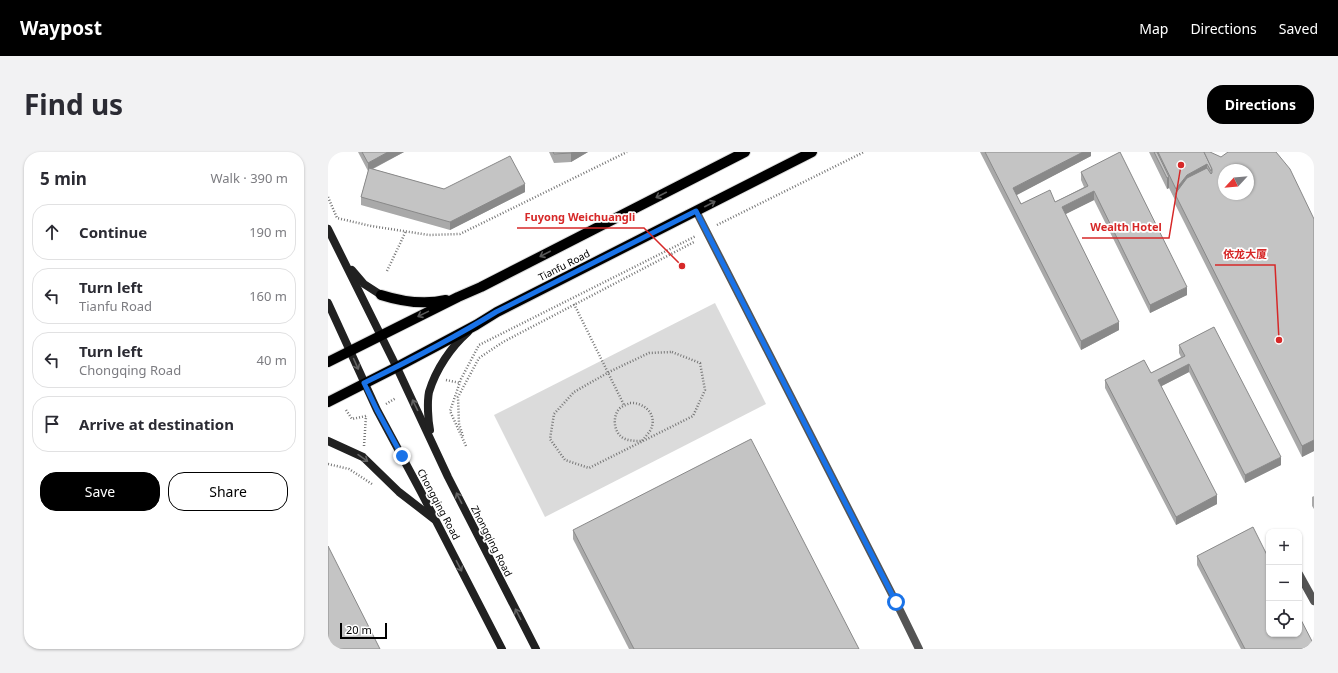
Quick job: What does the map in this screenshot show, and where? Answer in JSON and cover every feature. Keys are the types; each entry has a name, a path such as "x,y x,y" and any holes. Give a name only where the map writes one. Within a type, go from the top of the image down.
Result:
{"main road":[{"name":"Tianfu Road","path":"328,362 458,297 482,287 745,152"},
{"name":"Tianfu Road","path":"328,402 476,325 496,312 812,152"},
{"path":"328,229 432,440"},
{"path":"336,244 352,271 364,284 381,295 397,300 415,302 438,302 458,297"},
{"name":"Chongqing Road","path":"328,303 377,410 437,521 502,649"},
{"path":"432,440 429,422 429,394 435,377 450,351 476,325"},
{"name":"Zhongqing Road","path":"432,440 448,477 536,649"},
{"path":"328,441 363,458 399,492 437,521"}],"lane":[{"path":"696,211 919,649"},
{"path":"1302,579 1314,601"}],"path":[{"path":"328,197 337,218 371,226 429,235 460,234 627,152"},
{"path":"694,242 502,342 479,358 458,397 459,424 466,446 450,411 459,383 479,345 864,152"},
{"path":"387,271 406,231"},
{"path":"574,304 624,405"},
{"path":"672,352 700,363 705,390 693,416 642,440 589,468 565,460 550,439 554,414 574,392 608,373 649,354 672,352"},
{"path":"445,380 464,385"},
{"path":"390,402 396,398"},
{"path":"636,403 647,408 650,413 653,419 652,425 650,431 642,440 629,440 619,433 616,427 616,415 619,409 624,405 636,403"},
{"path":"346,410 352,419 366,416 371,412"},
{"path":"328,464 349,469 373,485"}],"shaded area":[{"path":"715,303 766,404 545,517 494,415"}],"building":[{"path":"362,152 388,152 368,163"},
{"path":"553,152 573,152 554,154"},
{"path":"985,152 1083,152 1013,188 1021,204 1050,190 1055,202 1088,186 1081,172 1120,152 1187,287 1150,305 1094,191 1062,207 1119,322 1081,341"},
{"path":"1154,152 1157,152 1169,177 1167,178"},
{"path":"1158,152 1204,152 1212,169 1211,171 1207,164 1187,175 1176,189"},
{"path":"1204,152 1210,152 1221,157 1228,152 1276,152 1290,169 1314,219 1314,440 1302,446 1175,194 1187,178 1207,168 1211,174 1212,169"},
{"path":"510,156 525,184 450,222 361,197 369,168 444,189"},
{"path":"1214,327 1281,457 1245,475 1189,364 1158,380 1217,495 1176,517 1105,380 1144,360 1151,373 1185,356 1179,345"},
{"path":"751,439 859,649 634,649 573,530"},
{"path":"1253,527 1266,553 1266,637 1302,637 1302,622 1314,645 1314,649 1245,649 1197,556"},
{"path":"328,546 380,649 328,649"}],"place":[{"name":"Wealth Hotel","path":"1181,165"},
{"name":"Fuyong Weichuangli","path":"682,266"},
{"name":"依龙大厦","path":"1279,340"}],"route":[{"path":"402,456 364,383 476,325 496,312 696,211 896,602"}]}
